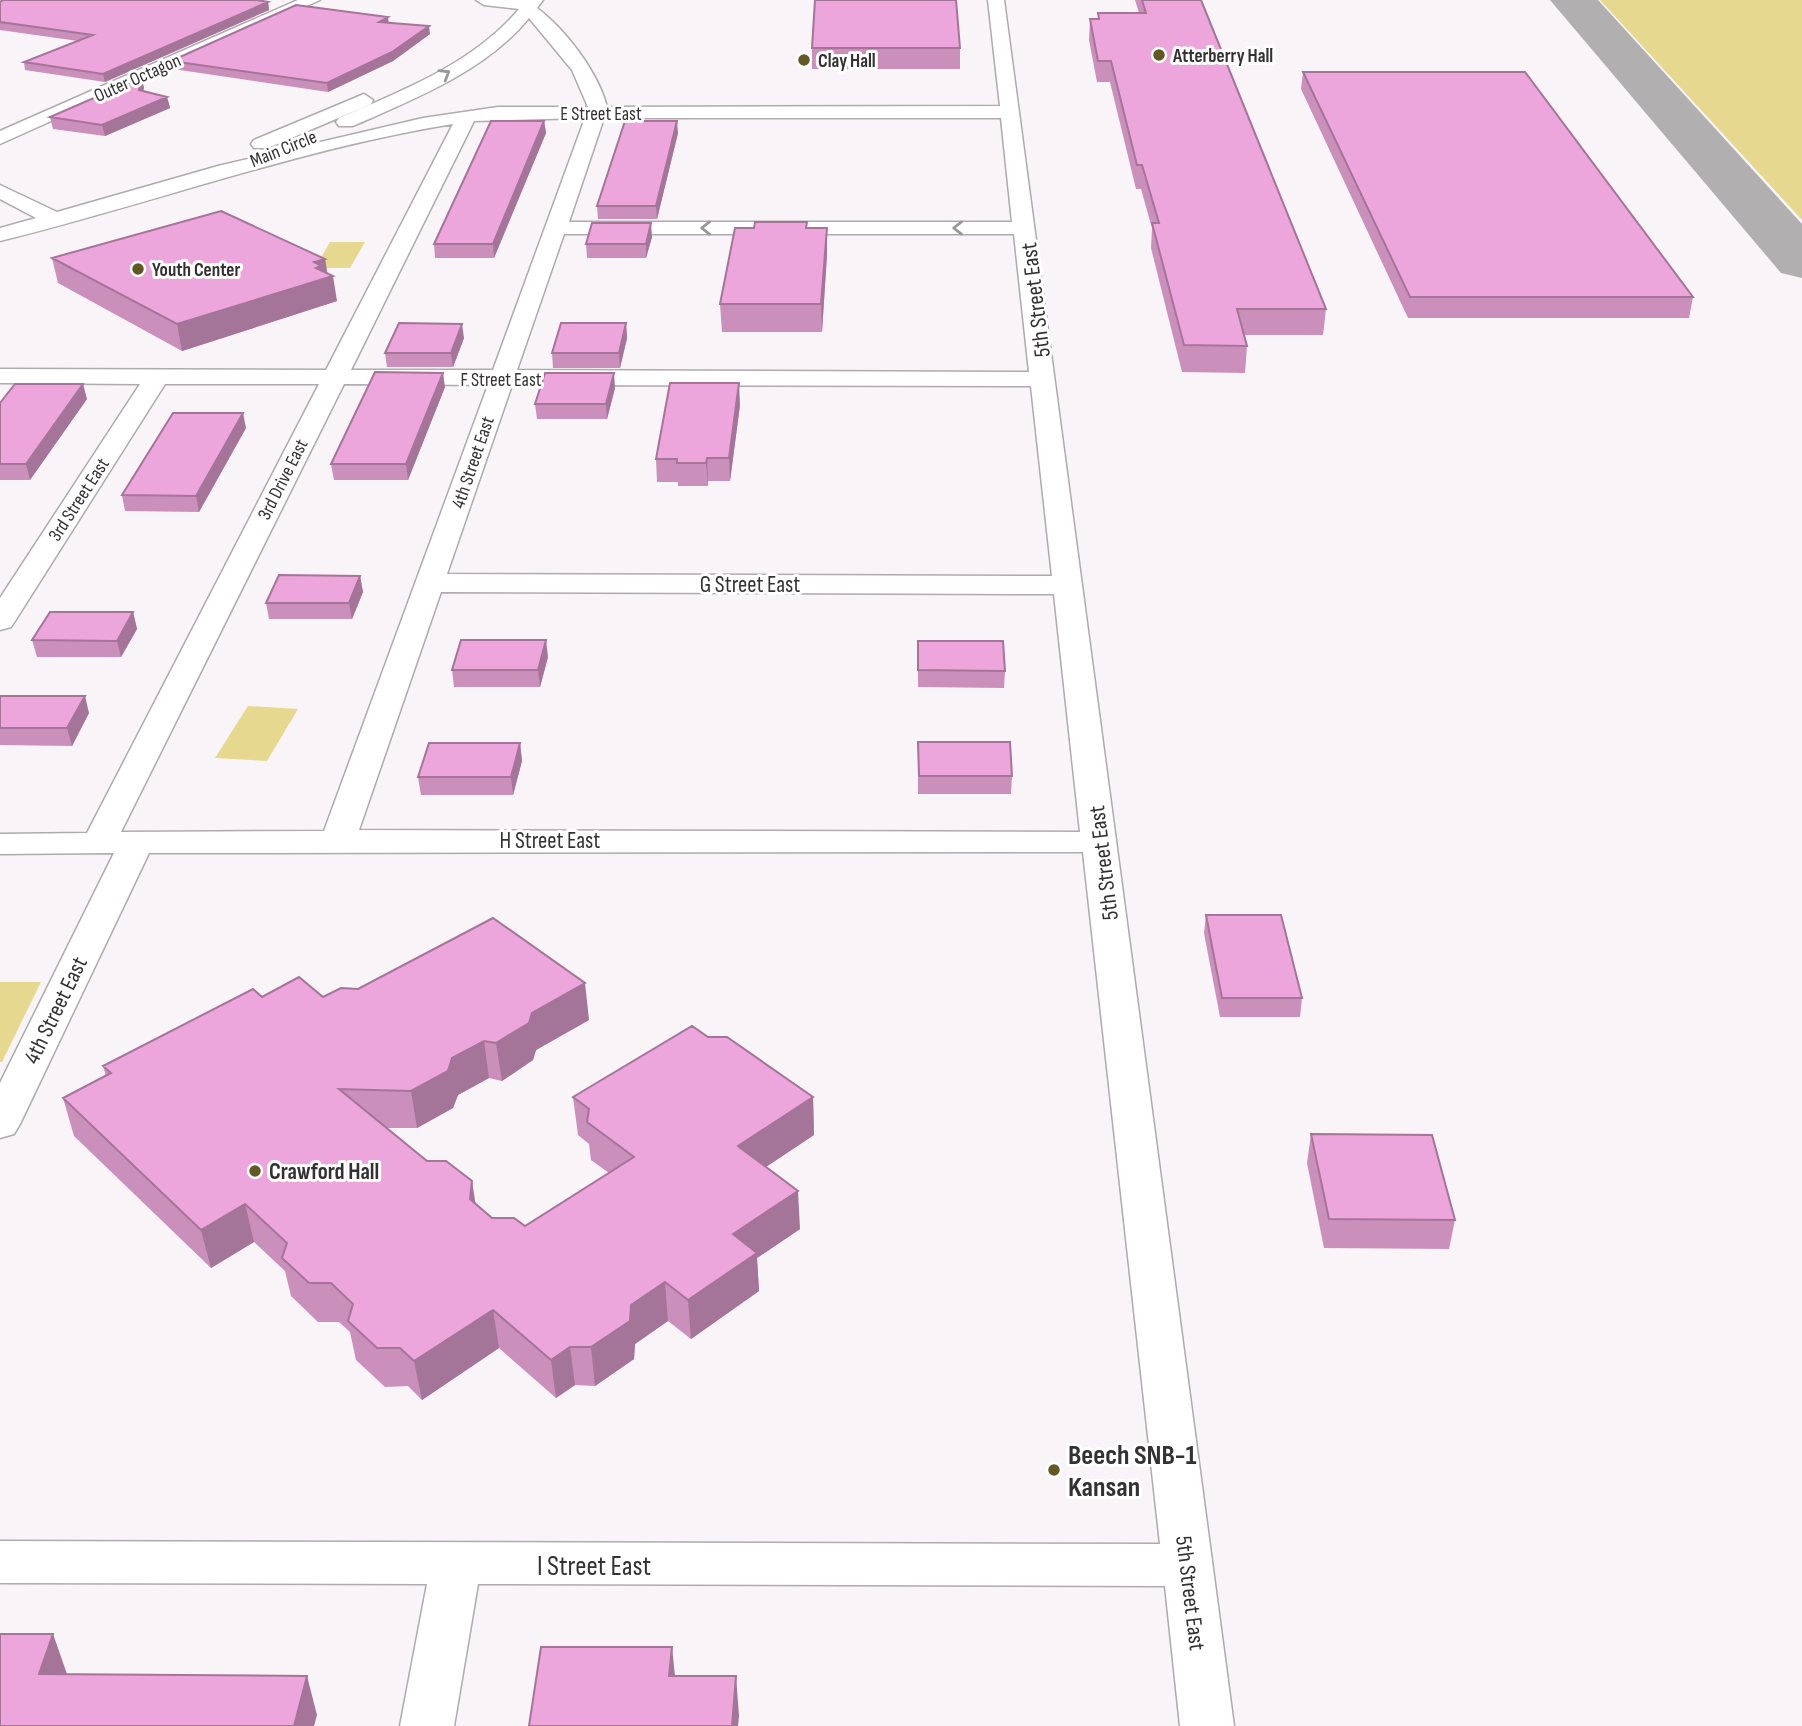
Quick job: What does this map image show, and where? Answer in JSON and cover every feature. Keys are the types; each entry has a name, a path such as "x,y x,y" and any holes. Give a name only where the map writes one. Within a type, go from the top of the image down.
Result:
{"street":[{"name":"Outer Octagon","path":"0,138 312,0"},
{"path":"484,0 525,7 593,92 597,108"},
{"name":"5th Street East","path":"996,0 1007,108 1026,228 1207,1726"},
{"name":"Main Circle","path":"0,235 48,215 220,161 388,88 445,55 485,24 525,7"},
{"name":"Main Circle","path":"0,223 48,215 202,178 309,138 446,74 484,48 525,7"},
{"path":"410,93 414,100 459,112"},
{"name":"E Street East","path":"220,161 399,116 597,108 1007,108"},
{"name":"4th Street East","path":"338,840 597,108"},
{"name":"E Street East","path":"202,178 459,112"},
{"name":"3rd Drive East","path":"99,844 333,378 459,112"},
{"path":"0,191 48,215"},
{"path":"555,228 1026,228"},
{"name":"F Street East","path":"0,376 1044,379"},
{"name":"3rd Street East","path":"0,621 156,377"},
{"name":"G Street East","path":"430,583 1069,585"},
{"name":"H Street East","path":"0,844 338,840 1100,842"},
{"name":"4th Street East","path":"0,1124 136,843"},
{"name":"I Street East","path":"0,1562 1187,1565"},
{"path":"427,1726 456,1565"}],"shaded area":[{"path":"1600,0 1802,0 1802,220"},
{"path":"330,242 365,242 350,268 315,268"},
{"path":"248,706 298,709 267,761 215,758"},
{"path":"0,982 41,982 2,1062 0,1062"}],"building":[{"path":"815,0 956,0 960,48 812,48"},
{"path":"1142,0 1201,0 1326,309 1237,309 1247,346 1184,345 1152,223 1159,223 1142,165 1137,165 1111,61 1098,61 1090,19 1099,19 1098,13 1146,13"},
{"path":"0,2 268,2 103,74 24,62 93,35 0,22"},
{"path":"296,5 388,17 379,22 429,26 392,52 327,83 171,61"},
{"path":"1303,72 1525,72 1693,297 1410,297"},
{"path":"142,77 139,90 167,97 102,125 50,117"},
{"path":"491,121 544,121 493,244 434,244"},
{"path":"625,121 677,121 656,206 597,206"},
{"path":"221,211 325,259 314,262 321,266 316,268 333,276 177,324 52,258"},
{"path":"755,222 807,222 806,228 827,228 821,304 720,304 735,228 754,228"},
{"path":"592,223 651,223 646,244 586,244"},
{"path":"399,323 462,324 451,353 385,353"},
{"path":"561,323 626,323 619,353 552,353"},
{"path":"375,372 443,373 406,464 331,464"},
{"path":"545,373 614,373 606,404 535,404"},
{"path":"670,383 739,383 729,458 707,458 706,463 677,463 677,459 656,459"},
{"path":"15,384 83,384 26,464 0,464 0,403"},
{"path":"173,413 243,413 196,496 122,495"},
{"path":"279,575 360,576 349,603 266,603"},
{"path":"50,612 133,612 117,641 32,640"},
{"path":"461,640 546,640 538,670 452,670"},
{"path":"918,641 1003,641 1005,671 918,670"},
{"path":"0,696 85,696 67,728 0,728"},
{"path":"918,742 1010,742 1012,776 919,776"},
{"path":"429,743 520,743 511,777 418,777"},
{"path":"1206,915 1281,915 1302,998 1222,998"},
{"name":"Crawford Hall","path":"493,918 585,983 532,1013 529,1023 496,1043 484,1041 452,1058 448,1071 411,1091 339,1089 427,1161 446,1161 472,1181 470,1199 492,1218 514,1218 525,1226 634,1157 587,1122 589,1109 573,1097 692,1026 708,1037 727,1037 813,1097 738,1146 798,1191 733,1234 757,1253 688,1300 665,1282 631,1305 630,1321 591,1347 570,1347 551,1360 493,1310 414,1361 400,1348 377,1348 348,1321 353,1304 331,1283 309,1283 282,1258 287,1243 245,1204 201,1230 63,1098 111,1073 103,1066 253,989 262,997 299,977 323,997 341,988 358,989"},
{"path":"1311,1134 1432,1135 1455,1220 1329,1219"},
{"path":"0,1634 53,1634 39,1674 307,1676 294,1726 0,1726"},
{"path":"541,1647 672,1647 669,1676 736,1676 732,1726 529,1726"}],"taxiway":[{"path":"1573,0 1802,260"}],"place":[{"name":"Atterberry Hall","path":"1159,55"},
{"name":"Clay Hall","path":"804,60"},
{"name":"Youth Center","path":"138,269"},
{"name":"Crawford Hall","path":"255,1171"},
{"name":"Beech SNB-1 Kansan","path":"1054,1470"}]}
